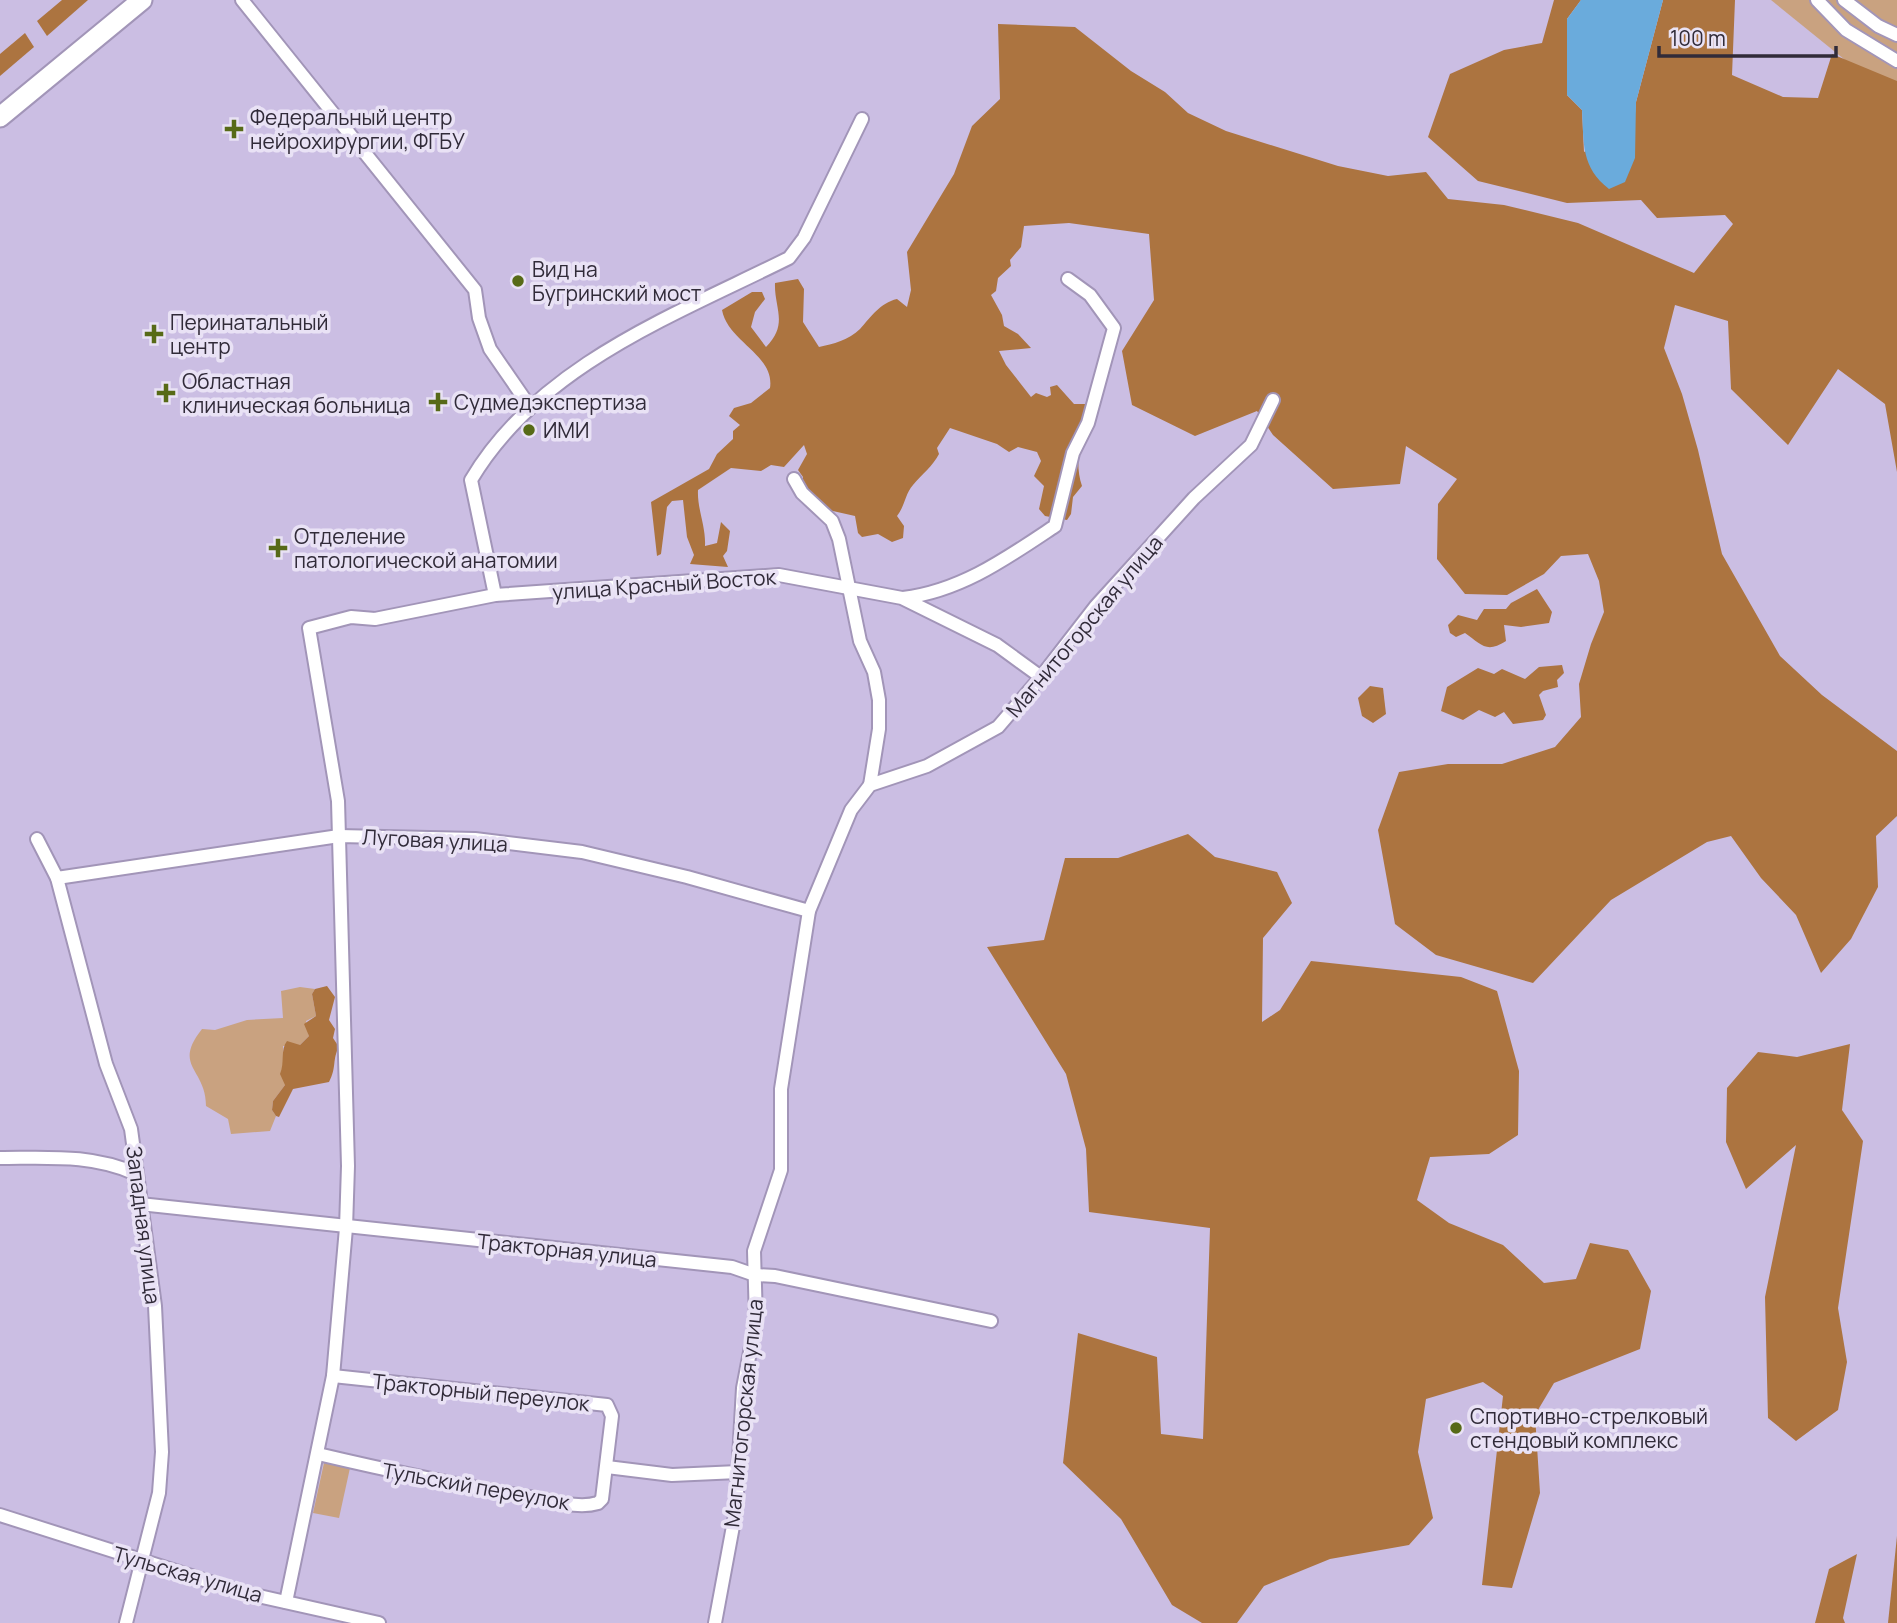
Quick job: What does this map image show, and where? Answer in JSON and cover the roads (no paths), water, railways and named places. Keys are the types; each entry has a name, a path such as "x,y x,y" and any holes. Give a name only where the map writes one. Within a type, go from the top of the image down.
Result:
{"main road":[{"path":"0,117 142,0"}],"street":[{"path":"242,0 475,290 479,318 490,349 530,407"},
{"path":"1817,0 1846,30 1897,61"},
{"path":"1844,0 1878,26 1897,35"},
{"path":"495,595 471,480 490,448 530,407 609,348 789,258 804,238 862,119"},
{"path":"902,598 933,594 975,577 1055,526 1073,453 1088,423 1114,328 1090,295 1069,279"},
{"name":"Магнитогорская улица","path":"715,1623 736,1510 743,1388 756,1321 754,1251 781,1170 781,1089 808,911 850,810 870,785 927,766 966,747 998,727 1096,606 1194,498 1251,445 1273,400"},
{"path":"794,479 802,493 832,521 839,539 860,641 874,672 879,699 879,729 870,785"},
{"name":"улица Красный Восток","path":"339,836 336,788 309,628 351,617 375,619 495,595 779,575 902,598 997,645 1041,677"},
{"path":"286,1602 333,1376 346,1228 348,1166 339,836"},
{"name":"Луговая улица","path":"57,878 339,836 475,839 582,852 687,877 808,911"},
{"name":"Западная улица","path":"37,839 57,878 106,1064 131,1129 139,1204 155,1306 162,1452 159,1493 126,1623"},
{"path":"0,1158 67,1157 111,1162 136,1174"},
{"name":"Тракторная улица","path":"139,1204 732,1267 755,1275 775,1276 991,1321"},
{"name":"Тракторный переулок","path":"333,1376 607,1405 612,1416 607,1467"},
{"name":"Тульский переулок","path":"318,1454 442,1483 583,1505 598,1503 602,1499 607,1467"},
{"path":"607,1467 671,1475 738,1472"},
{"name":"Тульская улица","path":"0,1516 140,1562 286,1602 379,1623"}],"water":[{"path":"1581,0 1663,0 1636,102 1635,158 1625,182 1609,189 1593,172 1584,144 1582,110 1567,95 1567,19"}],"place":[{"name":"Федеральный центр нейрохирургии, ФГБУ","path":"234,129"},
{"name":"Вид на Бугринский мост","path":"518,281"},
{"name":"Перинатальный центр","path":"154,334"},
{"name":"Областная клиническая больница","path":"166,393"},
{"name":"Судмедэкспертиза","path":"438,402"},
{"name":"ИМИ","path":"529,430"},
{"name":"Отделение патологической анатомии","path":"278,548"},
{"name":"Спортивно-стрелковый стендовый комплекс","path":"1456,1428"}]}
